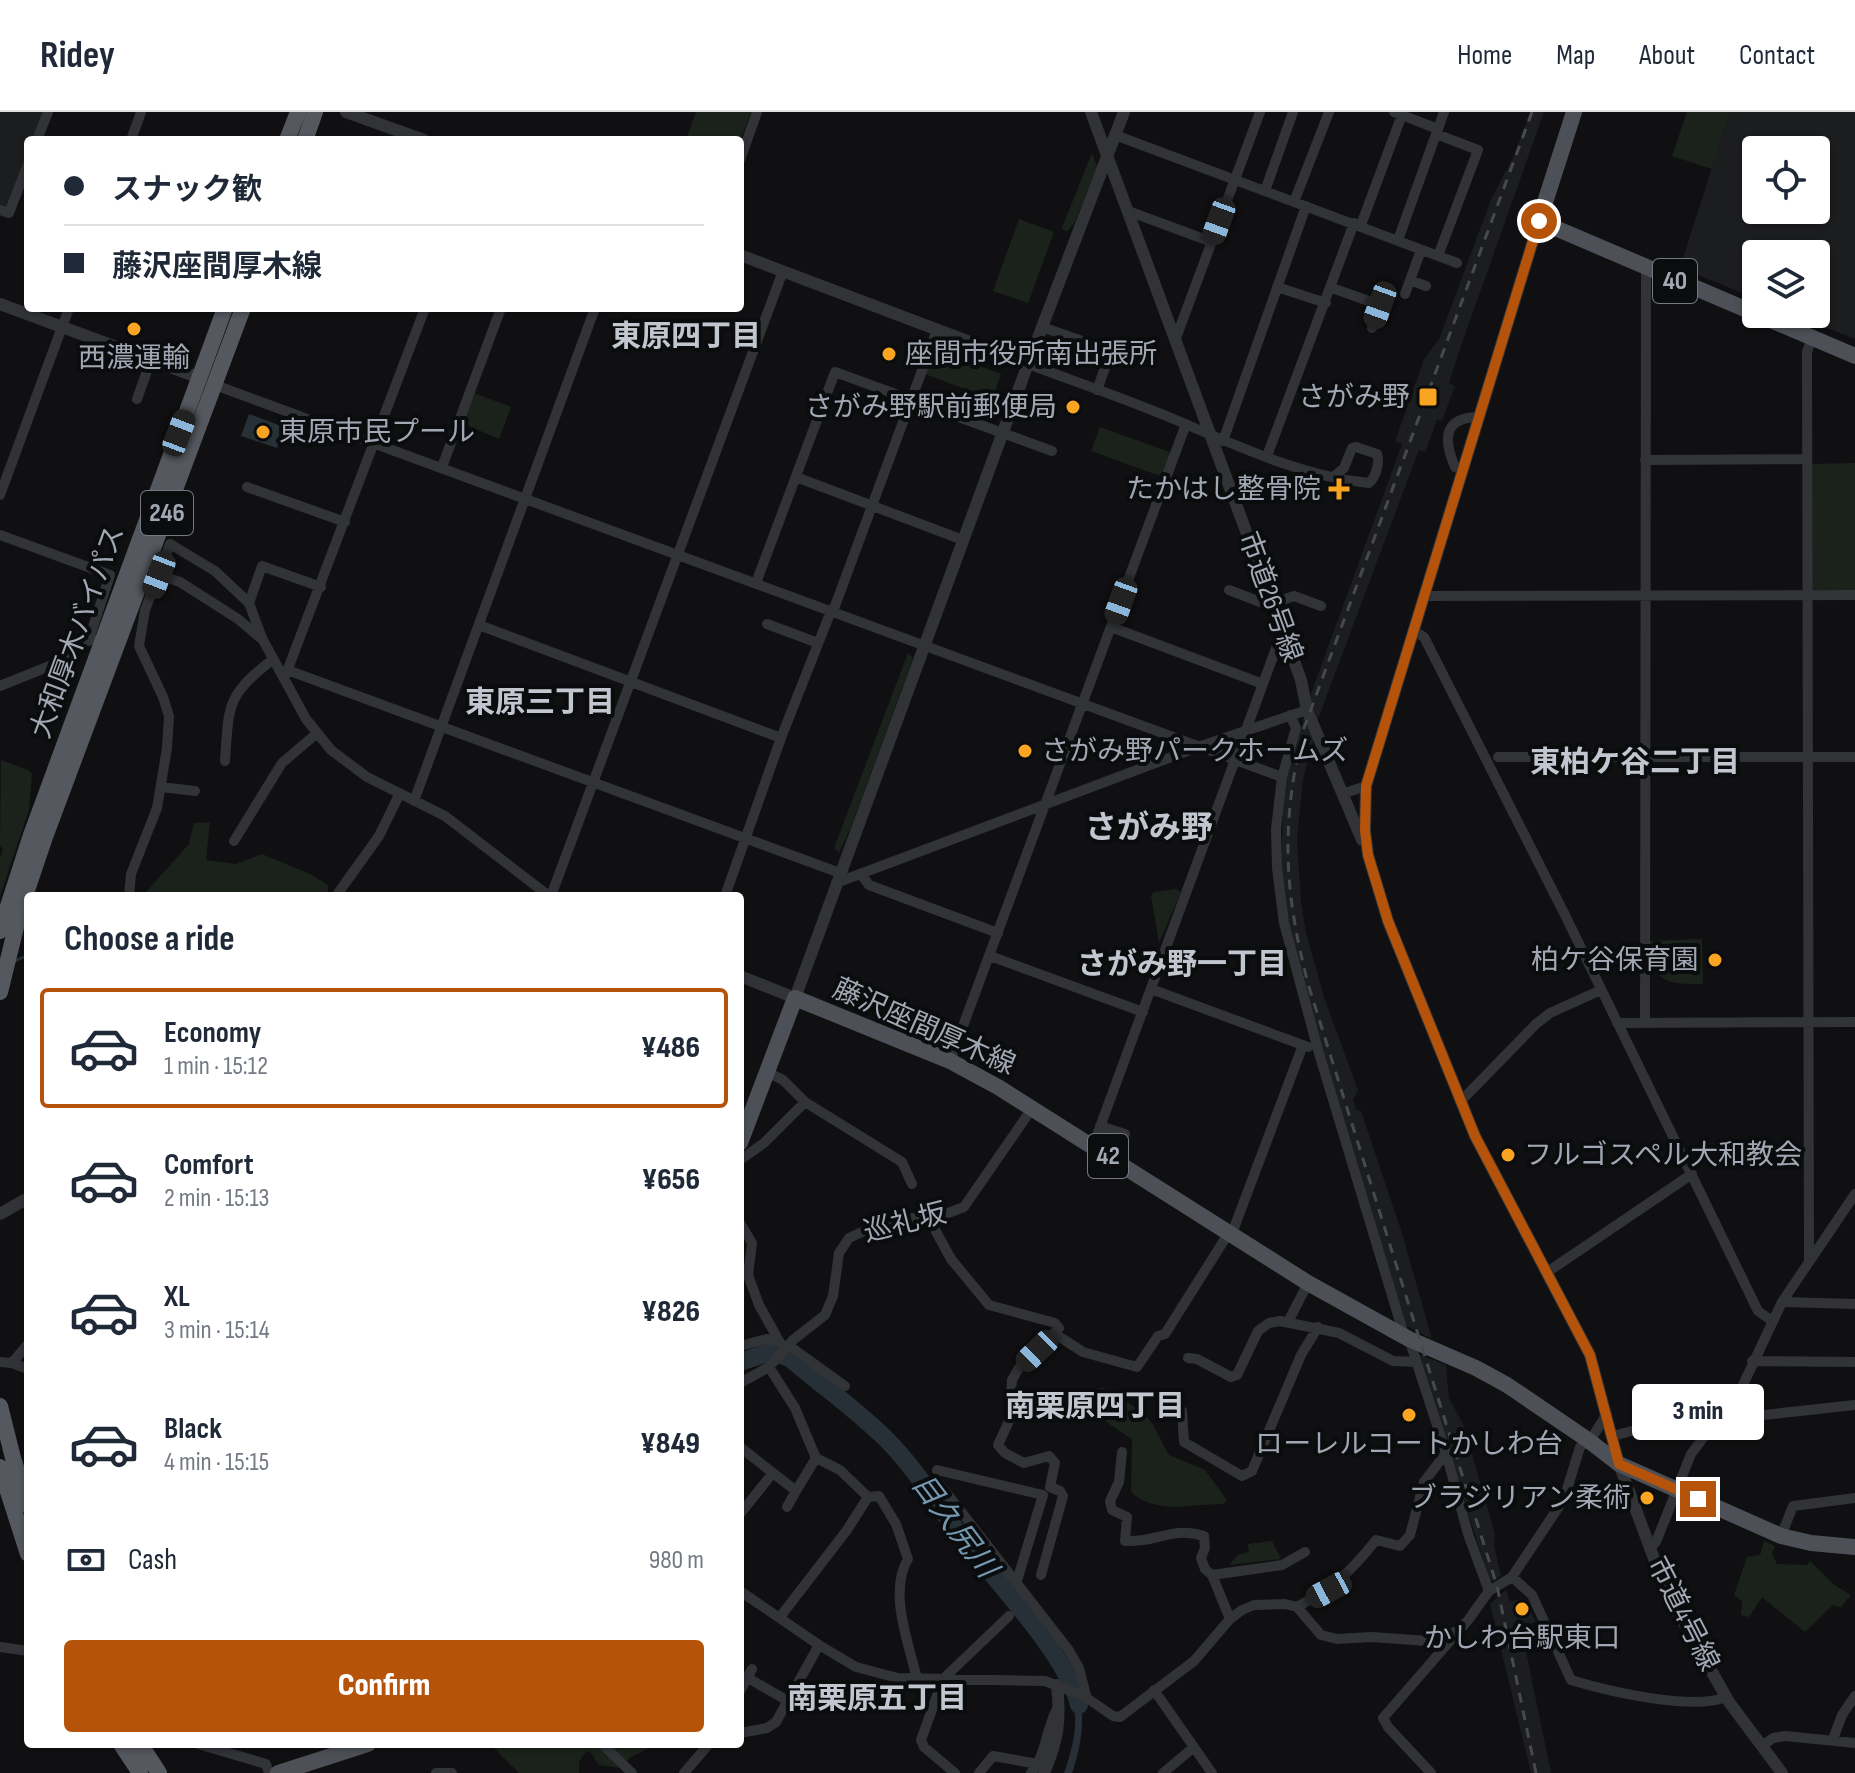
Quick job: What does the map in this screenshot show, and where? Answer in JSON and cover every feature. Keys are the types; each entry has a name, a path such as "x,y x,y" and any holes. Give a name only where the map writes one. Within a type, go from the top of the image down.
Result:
{"highway":[{"path":"289,136 298,112"},
{"path":"306,136 315,112"},
{"name":"大和厚木バイパス","path":"207,381 224,312"},
{"name":"大和厚木バイパス","path":"0,931 38,836 103,639 207,381 241,312"},
{"name":"大和厚木バイパス","path":"25,892 38,836"},
{"name":"大和厚木バイパス","path":"0,992 24,894"},
{"path":"0,1406 24,1493"},
{"path":"0,1467 24,1542"},
{"path":"124,1748 140,1773"},
{"path":"148,1748 159,1773"}],"main road":[{"path":"1539,221 1574,112"},
{"name":"40","path":"1539,221 1855,356"},
{"name":"藤沢座間厚木線","path":"744,1132 795,998 950,1061 1033,1107 1230,1235 1308,1283 1406,1337"},
{"name":"42","path":"1406,1337 1507,1385 1619,1464 1781,1536 1811,1543 1855,1547"},
{"path":"278,1773 301,1770 358,1748"}],"street":[{"path":"39,136 48,112"},
{"path":"132,136 141,112"},
{"path":"346,112 413,136"},
{"path":"744,149 757,112"},
{"name":"市道26号線","path":"1091,112 1217,438 1301,680 1307,710 1368,855"},
{"path":"744,978 795,998 1124,112"},
{"path":"1176,338 1260,112"},
{"path":"1265,191 1293,112"},
{"path":"1217,438 1277,287 1329,112"},
{"path":"1398,240 1444,112"},
{"path":"1267,456 1399,113 1478,150 1438,256"},
{"path":"1115,135 1457,263"},
{"path":"0,210 9,213 24,174"},
{"path":"1128,211 1212,242"},
{"name":"市道4号線","path":"1539,221 1366,786 1368,855 1388,921 1460,1102 1590,1355 1619,1464 1666,1591 1726,1697 1782,1773"},
{"path":"1405,294 1421,250"},
{"path":"744,256 1217,438 1333,477 1369,483 1379,460 1377,454 1352,448 1344,468 1333,477"},
{"path":"1645,1022 1646,269"},
{"path":"552,892 783,271"},
{"path":"1410,280 1426,286"},
{"path":"1277,287 1326,303"},
{"path":"1332,288 1380,305 1372,328"},
{"path":"0,304 1282,777"},
{"path":"0,495 68,312"},
{"path":"286,674 423,312"},
{"path":"442,467 500,312"},
{"path":"414,801 594,312"},
{"path":"1042,327 1111,351 1097,390"},
{"path":"726,892 781,738 835,606 937,330"},
{"path":"1809,1260 1807,352 1812,338"},
{"path":"137,399 151,360"},
{"path":"756,583 835,372 1052,451"},
{"path":"1463,470 1455,467 1447,443 1453,423 1459,419 1480,417"},
{"path":"950,1061 1186,424"},
{"path":"1645,460 1807,459"},
{"path":"796,477 963,540"},
{"path":"247,487 345,522"},
{"path":"0,535 110,575 103,639"},
{"path":"129,892 131,874 151,827 161,787 169,716 139,646 145,610 170,544 215,571 249,603 272,660 286,674 316,734 356,770 445,816 545,892"},
{"path":"249,603 262,566 321,587"},
{"path":"159,575 180,582 238,619 263,640"},
{"path":"1229,590 1268,605 1294,596 1321,606"},
{"path":"1425,596 1855,595"},
{"path":"767,624 818,643"},
{"path":"479,625 781,738"},
{"path":"1111,627 1263,684"},
{"path":"1414,631 1424,637 1758,1311 1771,1320"},
{"path":"1093,1146 1282,632"},
{"path":"0,686 57,663 74,646 103,639 139,646"},
{"path":"225,761 232,699 249,678 272,660"},
{"path":"286,674 442,726 746,838 838,878 861,874 1198,747 1307,710"},
{"path":"1290,715 1296,728 1282,777 1276,829 1280,896 1289,950 1406,1337 1489,1591"},
{"path":"234,841 282,763 316,734"},
{"path":"1498,757 1855,757"},
{"path":"1342,794 1366,786"},
{"path":"161,787 195,791"},
{"path":"339,892 379,836 400,793"},
{"path":"861,874 869,885 998,933"},
{"path":"990,956 1143,1012"},
{"path":"1151,989 1318,1050"},
{"path":"1460,1102 1536,1024 1550,1013 1601,990"},
{"path":"1617,1023 1855,1022"},
{"path":"1055,1334 1083,1352 1137,1367 1158,1336 1165,1334 1230,1235 1303,1045"},
{"path":"767,1072 783,1080 805,1102 902,1162 912,1184"},
{"path":"744,1157 764,1143 805,1102"},
{"name":"巡礼坂","path":"771,1365 786,1345 828,1311 839,1253 849,1238 874,1225 956,1212 964,1207 1033,1107"},
{"path":"1100,1126 1125,1134 1115,1160"},
{"path":"1546,1273 1692,1174"},
{"path":"1649,1549 1656,1542 1691,1454 1742,1387 1771,1320 1855,1194"},
{"path":"0,1214 24,1200"},
{"path":"928,1217 951,1259 989,1305 1055,1323 1059,1328 1019,1368 1012,1380 1009,1421 998,1445 1005,1453 1024,1463 1049,1456 1055,1463 1050,1487 1060,1491 1063,1496 1041,1575"},
{"path":"744,1230 752,1243 751,1265 744,1274 759,1305 786,1345"},
{"path":"1288,1322 1308,1283"},
{"path":"1782,1302 1855,1304"},
{"path":"1188,1358 1197,1359 1231,1377 1237,1375 1263,1326 1280,1321 1339,1333 1393,1361 1415,1362"},
{"path":"1182,1411 1184,1442 1242,1476 1249,1473 1286,1395 1301,1355 1318,1327"},
{"path":"744,1345 767,1339 786,1345 845,1386"},
{"path":"6,1362 24,1347"},
{"path":"1752,1361 1855,1362"},
{"path":"744,1381 771,1365 795,1408 816,1458 840,1470 868,1497 879,1496 896,1524 908,1559 900,1573 901,1607 917,1679"},
{"path":"1612,1436 1712,1411 1754,1416 1855,1405"},
{"path":"1431,1773 1383,1718 1489,1591 1512,1577 1564,1499 1580,1447 1607,1414"},
{"path":"744,1450 796,1491"},
{"path":"1122,1452 1122,1470 1110,1501 1112,1510 1127,1517 1125,1541 1145,1542 1172,1532 1186,1531 1204,1536 1205,1548 1201,1558 1205,1569 1212,1575 1230,1619"},
{"path":"1297,1607 1329,1590 1342,1579 1376,1540 1400,1546 1410,1535 1424,1482 1446,1453"},
{"path":"787,1507 816,1458"},
{"path":"744,1509 772,1474"},
{"path":"1016,1584 1043,1495 937,1476 1016,1584 1068,1649 1079,1668 1085,1698"},
{"path":"780,1617 847,1530 868,1497"},
{"path":"1781,1536 1793,1506 1855,1498"},
{"path":"1212,1575 1282,1565 1305,1552"},
{"path":"1512,1577 1532,1595 1571,1680 1621,1692 1697,1703 1726,1697"},
{"path":"744,1594 856,1667 898,1678 1033,1679 1058,1686 1120,1717 1194,1661 1230,1619 1254,1605 1285,1604 1297,1607 1321,1635 1337,1639 1372,1637 1427,1641 1458,1631"},
{"path":"955,1773 924,1747 921,1740 943,1679 1009,1616"},
{"path":"744,1732 772,1725 819,1645"},
{"path":"0,1647 24,1650"},
{"path":"744,1684 750,1674 788,1701"},
{"path":"979,1773 993,1756 1038,1770 1059,1729 1058,1686"},
{"path":"1154,1690 1212,1773"},
{"path":"1833,1739 1842,1715 1855,1696"},
{"path":"1762,1746 1777,1736 1855,1743"},
{"path":"1163,1773 1194,1747"},
{"path":"212,1748 266,1764 269,1773"},
{"path":"606,1748 632,1773"},
{"path":"684,1773 706,1748"},
{"path":"440,1773 452,1773"}],"shaded area":[{"path":"0,112 44,112 35,136 24,136 24,166 9,206 0,206"},
{"path":"696,112 751,112 742,136 687,136"},
{"path":"1530,112 1544,112 1461,346 1449,383 1455,386 1442,421 1437,420 1425,452 1419,450 1318,719 1309,699 1402,444 1395,441 1424,359 1439,339 1492,197 1514,156"},
{"path":"1687,112 1730,112 1712,169 1672,156"},
{"path":"1730,112 1855,112 1855,339 1827,328 1830,328 1830,240 1742,240 1742,293 1680,267"},
{"path":"1092,153 1097,167 1075,222 1067,232 1062,229 1063,225"},
{"path":"1019,219 1054,232 1028,303 993,291"},
{"path":"933,350 1001,374 992,399 925,374"},
{"path":"474,393 511,407 499,439 462,423"},
{"path":"249,414 284,427 277,448 241,436"},
{"path":"1100,427 1172,453 1163,477 1091,451"},
{"path":"1855,463 1855,591 1811,590 1811,464"},
{"path":"908,653 913,658 839,853 834,848"},
{"path":"1304,718 1314,739 1303,779 1297,838 1306,933 1325,1000 1358,1090 1353,1100 1356,1110 1361,1111 1401,1230 1432,1339 1405,1325 1289,937 1281,870 1283,809 1287,776"},
{"path":"1,760 32,774 29,810 0,896 0,858 3,850 0,845"},
{"path":"210,822 206,860 236,864 262,854 310,874 328,885 328,892 146,892 189,844 194,823"},
{"path":"1176,889 1181,892 1159,943 1151,896 1154,892"},
{"path":"1702,939 1703,984 1668,981 1654,967 1649,967 1649,941"},
{"path":"1418,1354 1446,1365 1449,1398 1464,1426 1495,1534 1494,1545 1501,1576 1490,1582"},
{"path":"1104,1388 1144,1413 1169,1455 1205,1470 1227,1500 1223,1504 1163,1506 1151,1504 1131,1492 1132,1439 1106,1422 1104,1413 1083,1406 1085,1390"},
{"path":"1272,1541 1281,1559 1229,1565 1238,1555 1249,1552 1248,1544"},
{"path":"1764,1541 1775,1546 1772,1554 1777,1564 1807,1565 1810,1561 1833,1584 1851,1595 1841,1607 1833,1605 1805,1632 1762,1597 1749,1617 1741,1615 1742,1601 1734,1595 1747,1557 1760,1555"},
{"path":"1506,1590 1510,1601 1524,1599 1536,1622 1521,1627 1551,1773 1531,1773 1490,1604"},
{"path":"1067,1682 1079,1688 1082,1710 1080,1741 1072,1773 1064,1773 1075,1728 1074,1705"},
{"path":"494,1748 649,1748 631,1757 620,1768 599,1765 586,1751 579,1762 579,1773 519,1773"}],"waterway":[{"path":"15,961 24,957"},
{"name":"目久尻川","path":"744,1361 770,1352 790,1358 887,1440 1043,1638 1072,1684 1079,1705"}],"railway":[{"path":"1532,112 1304,728 1291,796 1288,858 1294,920 1309,987 1497,1586 1536,1773"}],"place":[{"name":"西濃運輸","path":"134,329"},
{"name":"座間市役所南出張所","path":"889,354"},
{"name":"さがみ野","path":"1428,397"},
{"name":"さがみ野駅前郵便局","path":"1073,407"},
{"name":"東原市民プール","path":"263,432"},
{"name":"たかはし整骨院","path":"1339,489"},
{"name":"さがみ野パークホームズ","path":"1025,751"},
{"name":"柏ケ谷保育園","path":"1715,960"},
{"name":"フルゴスペル大和教会","path":"1508,1155"},
{"name":"ローレルコートかしわ台","path":"1409,1415"},
{"name":"ブラジリアン柔術","path":"1647,1498"},
{"name":"かしわ台駅東口","path":"1522,1609"}],"district":[{"name":"東原四丁目","path":"686,337"},
{"name":"東原三丁目","path":"540,703"},
{"name":"東柏ケ谷二丁目","path":"1635,763"},
{"name":"さがみ野","path":"1149,828"},
{"name":"さがみ野一丁目","path":"1182,965"},
{"name":"南栗原四丁目","path":"1095,1407"},
{"name":"南栗原五丁目","path":"877,1699"}],"route":[{"path":"1539,221 1366,786 1365,831 1368,855 1388,921 1460,1102 1590,1355 1619,1464 1698,1499"}]}
